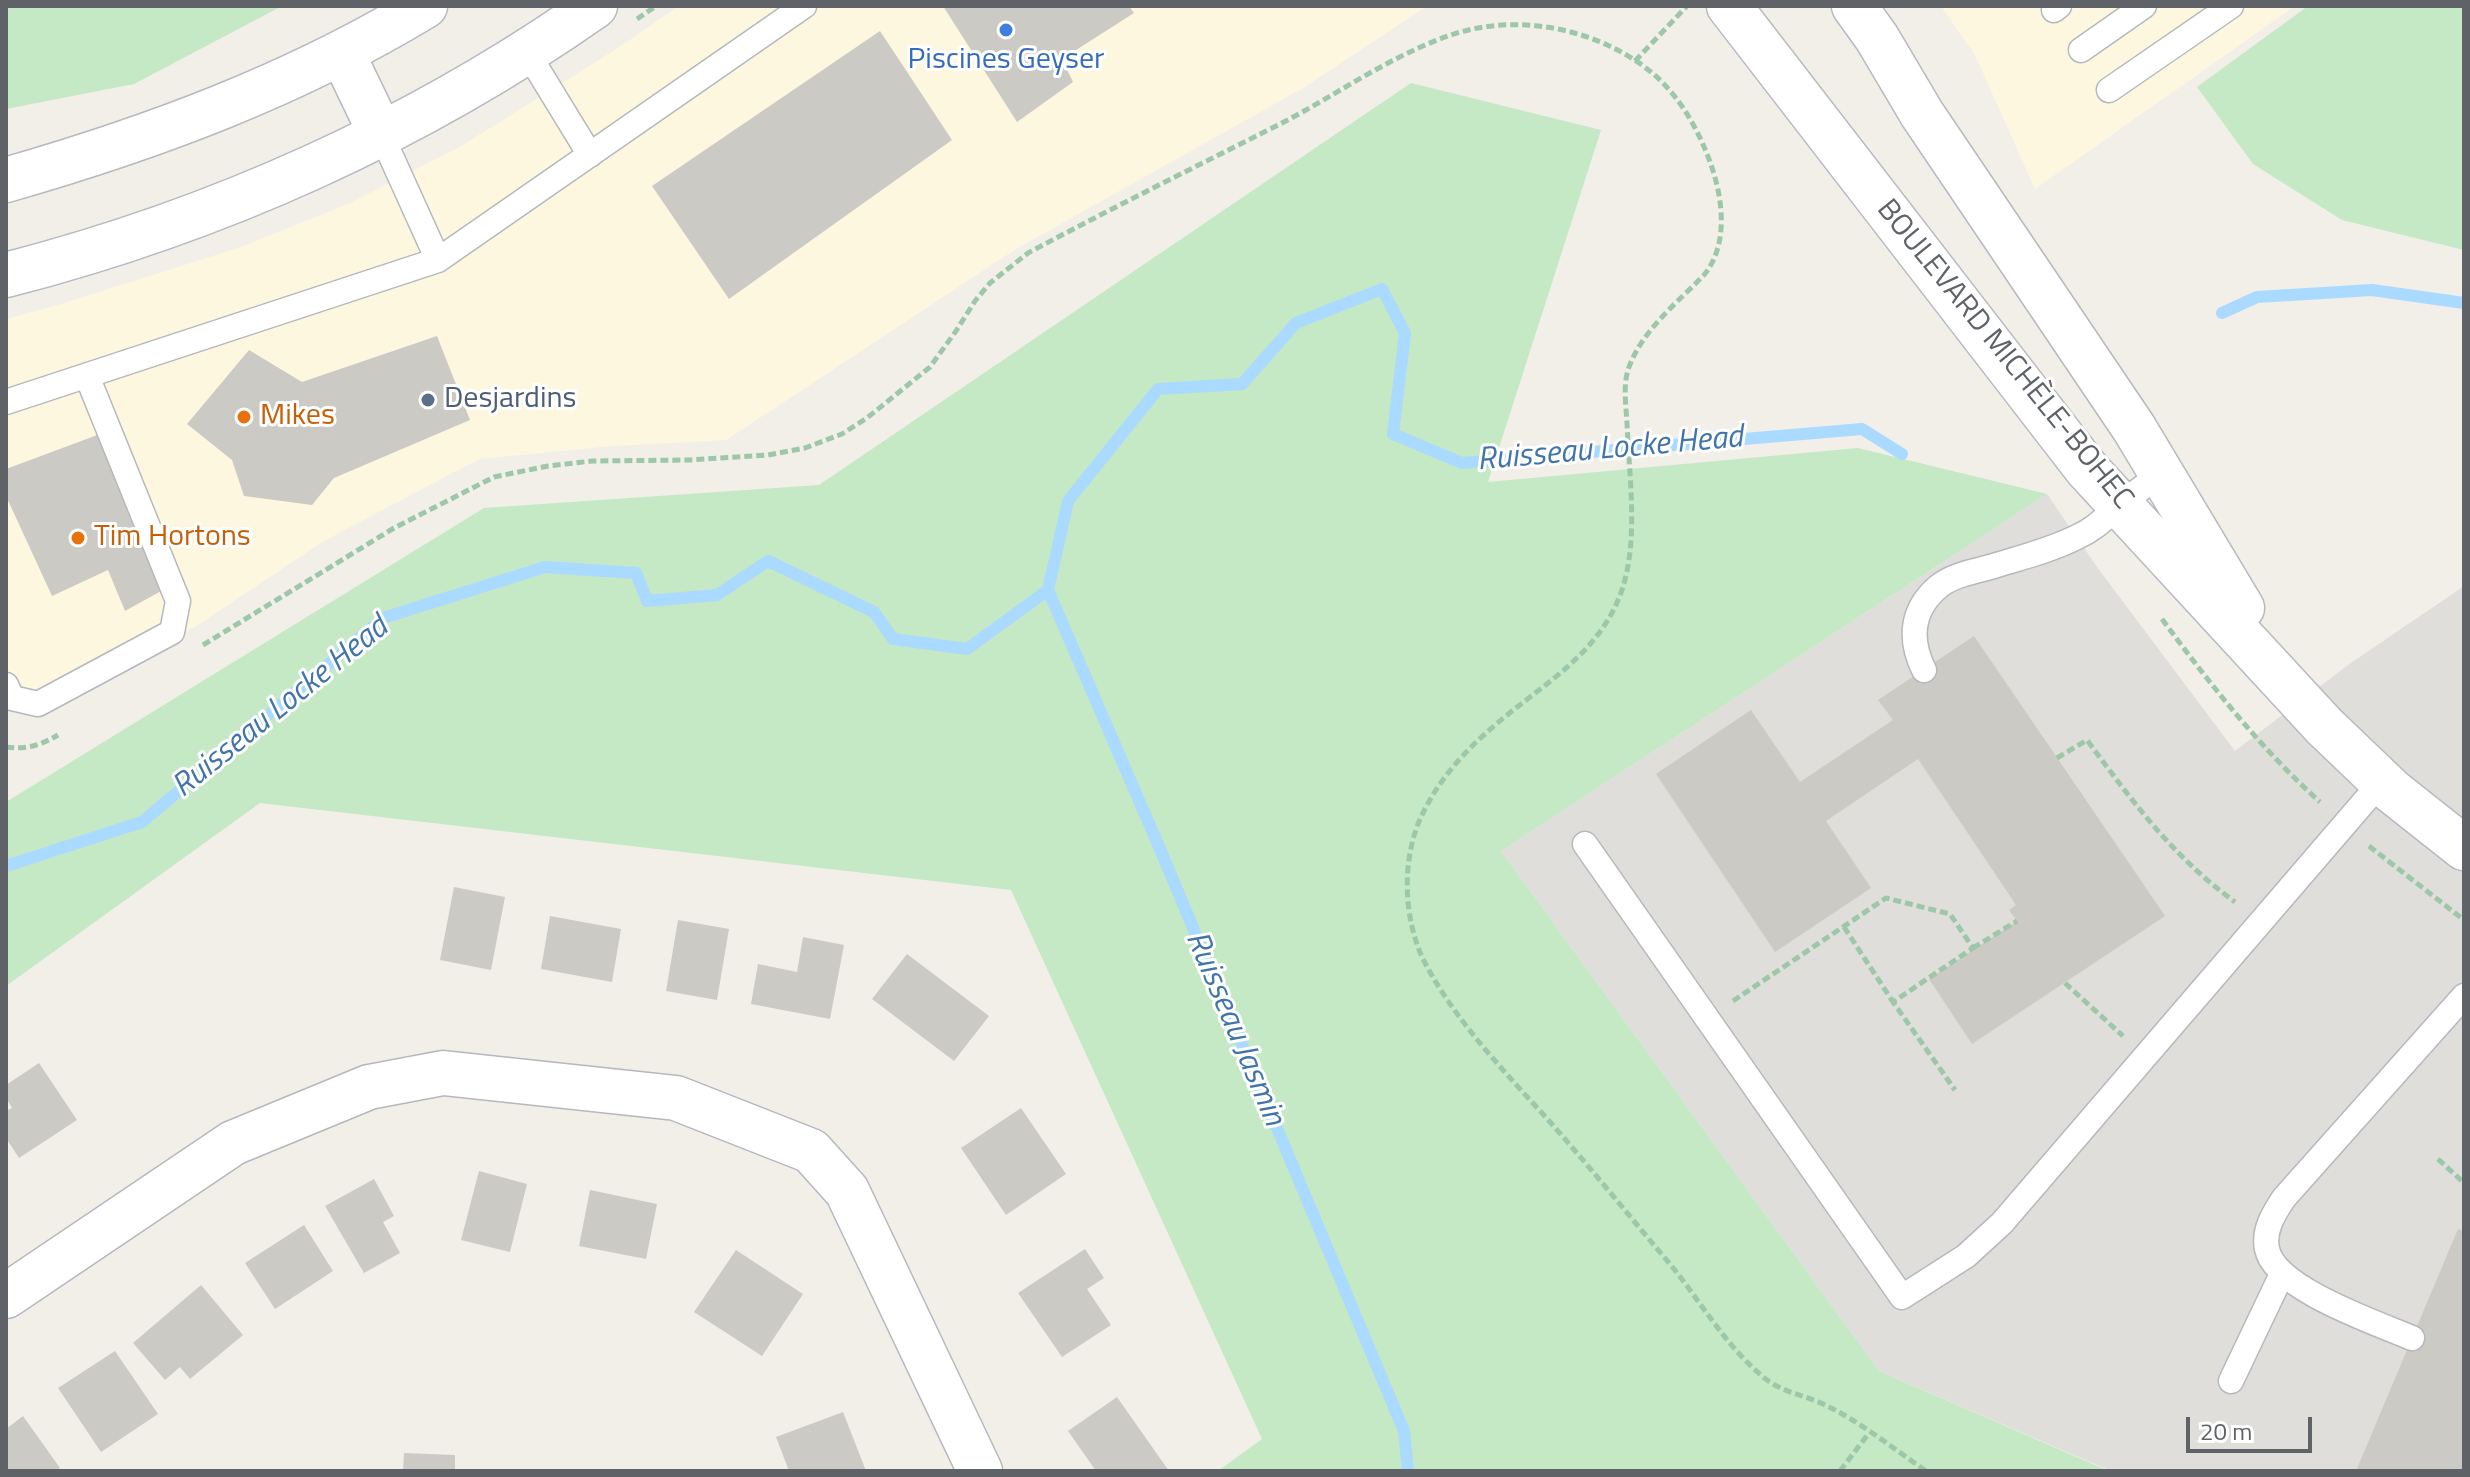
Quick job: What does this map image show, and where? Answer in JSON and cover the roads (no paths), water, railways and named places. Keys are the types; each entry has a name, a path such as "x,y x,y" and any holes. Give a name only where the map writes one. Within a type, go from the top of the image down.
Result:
{"street":[{"path":"6,180 117,146 237,101 342,53 425,6"},
{"path":"6,275 95,250 195,216 315,166 431,108 527,52 595,6"},
{"name":"BOULEVARD MICHÈLE-BOHEC","path":"1729,6 2086,468 2324,726 2382,781 2464,848"},
{"name":"BOULEVARD MICHÈLE-BOHEC","path":"1854,6 1877,38 1922,114 2134,428 2293,692"},
{"path":"342,53 381,134"},
{"path":"6,1296 233,1143 369,1087 443,1073 676,1098 811,1151 847,1191 980,1471"}],"lane":[{"path":"6,402 438,260 804,6"},
{"path":"2081,50 2144,6"},
{"path":"2109,90 2231,6"},
{"path":"527,52 590,155"},
{"path":"381,134 438,260"},
{"path":"6,685 12,698 38,704 172,632 178,601 87,376"},
{"path":"1924,670 1914,650 1916,626 1926,600 1939,585 2075,538 2096,527 2160,474"},
{"path":"1585,844 1902,1297 1966,1256 2002,1223 2382,781"},
{"path":"2412,1338 2325,1300 2282,1274 2267,1252 2268,1226 2284,1198 2455,1024 2464,996"},
{"path":"2231,1381 2282,1274"}],"waterway":[{"name":"Ruisseau Locke Head","path":"6,866 142,822 383,618 545,567 636,573 647,601 717,595 768,561 874,612 893,639 967,649 1048,590 1068,501 1158,389 1242,384 1296,323 1382,289 1405,333 1393,434 1462,463 1862,429 1902,454"},
{"name":"Ruisseau Locke Head","path":"2222,313 2257,297 2372,290 2464,303"},
{"name":"Ruisseau Jasmin","path":"1048,590 1404,1431 1408,1471"}],"place":[{"name":"Piscines Geyser","path":"1006,30"},
{"name":"Desjardins","path":"428,400"},
{"name":"Mikes","path":"244,417"},
{"name":"Tim Hortons","path":"78,538"}]}
